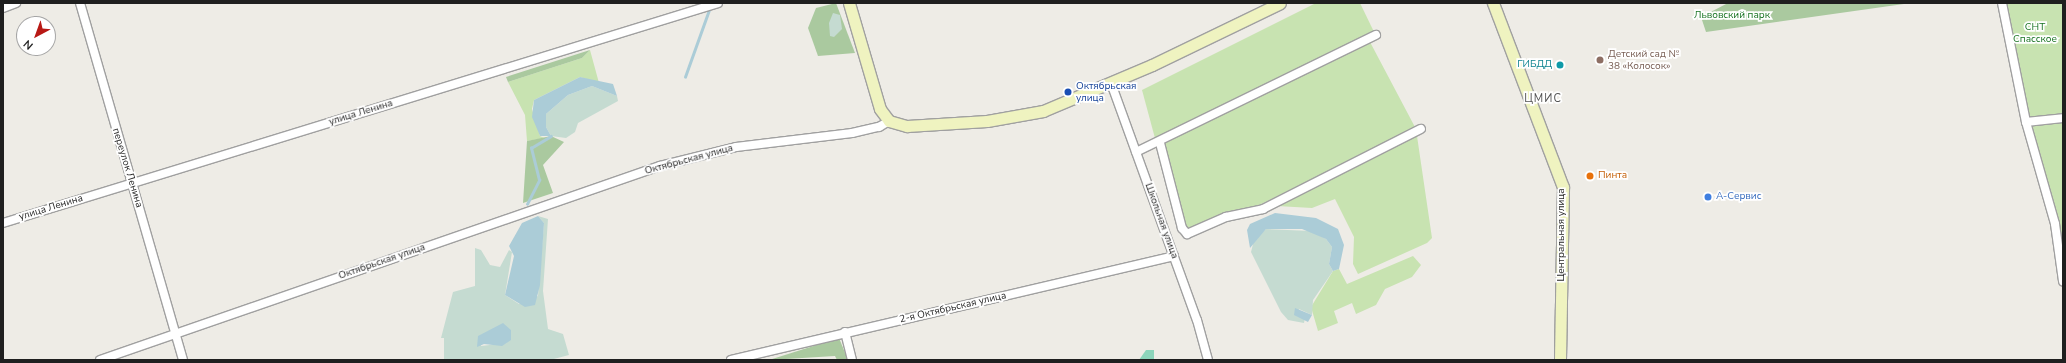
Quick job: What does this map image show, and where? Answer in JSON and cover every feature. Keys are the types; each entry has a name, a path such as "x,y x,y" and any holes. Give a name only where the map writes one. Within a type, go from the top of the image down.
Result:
{"street":[{"path":"3,8 16,3"},
{"name":"переулок Ленина","path":"80,3 183,360"},
{"name":"улица Ленина","path":"3,223 718,3"},
{"path":"849,3 874,92 889,121 924,126 1025,116 1111,84 1280,3"},
{"name":"Центральная улица","path":"1493,3 1562,187 1560,360"},
{"path":"2002,3 2026,122 2055,224 2063,281"},
{"path":"1136,152 1160,142 1376,35"},
{"name":"Школьная улица","path":"1111,84 1174,256 1208,360"},
{"path":"2026,122 2063,118"},
{"name":"Октябрьская улица","path":"100,360 176,332 660,166 736,147 852,133 878,127 889,121"},
{"path":"1160,142 1182,228 1187,234 1226,217 1262,209 1422,129"},
{"name":"2-я Октябрьская улица","path":"731,360 845,332 1174,256"},
{"path":"845,332 852,360"}],"green space":[{"path":"836,3 855,53 818,56 808,28 816,8"},
{"path":"1316,3 1360,3 1375,34 1156,142 1142,90"},
{"name":"Львовский парк","path":"1728,3 1911,3 1706,32 1701,17"},
{"name":"СНТ Спасское","path":"1999,3 2063,3 2063,277 2039,159"},
{"path":"833,13 840,15 842,29 834,37 830,36 829,23"},
{"path":"1370,42 1416,129 1257,206 1224,214 1186,230 1163,144"},
{"path":"590,50 599,83 580,77 534,100 532,109 540,136 544,138 527,141 525,115 508,82 582,58"},
{"path":"590,50 582,58 508,82 506,77"},
{"path":"592,86 617,96 618,101 578,123 575,132 566,138 551,136 546,127 546,114 568,95"},
{"path":"551,136 564,142 543,165 553,193 523,203 527,141"},
{"path":"1417,136 1432,238 1427,243 1358,274 1353,264 1354,237 1335,199 1312,208 1277,206 1340,171"},
{"path":"538,216 548,219 543,291 548,329 563,334 569,355 550,360 444,360 444,338 441,338 453,292 475,286 475,248 481,250 490,265 500,267 509,250 512,252 505,295 519,304 538,296 544,223","holes":["490,332 507,343 481,346 481,335"]},
{"path":"1266,229 1311,231 1326,239 1332,247 1329,264 1333,271 1313,300 1312,315 1299,309 1297,316 1305,318 1304,323 1288,320 1281,312 1251,252 1254,240"},
{"path":"1413,256 1421,265 1412,277 1385,289 1376,305 1356,314 1352,303 1334,311 1338,323 1318,331 1311,307 1333,271 1339,269 1347,284"},
{"path":"839,338 848,360 837,360 835,356 769,360"},
{"path":"1146,350 1154,350 1154,360 1139,360"}],"water":[{"path":"580,77 613,84 617,96 592,86 568,95 546,114 546,127 551,136 540,136 532,117 534,100"},
{"path":"1275,213 1316,218 1338,229 1344,245 1339,269 1333,271 1329,264 1332,247 1326,239 1302,229 1266,229 1250,248 1247,230 1250,224"},
{"path":"538,216 544,223 540,285 535,305 525,307 505,295 514,256 509,246 522,223"},
{"path":"1295,308 1312,315 1308,322 1294,315"},
{"path":"503,323 511,330 511,340 502,346 484,344 477,347 478,336"}],"waterway":[{"path":"685,77 709,10"},
{"path":"527,204 539,180 531,148 551,136"}],"place":[{"name":"Детский сад № 38 «Колосок»","path":"1600,60"},
{"name":"ГИБДД","path":"1560,65"},
{"name":"Октябрьская улица","path":"1068,92"},
{"name":"Пинта","path":"1590,176"},
{"name":"A-Сервис","path":"1708,197"}],"district":[{"name":"ЦМИС","path":"1543,99"}]}
